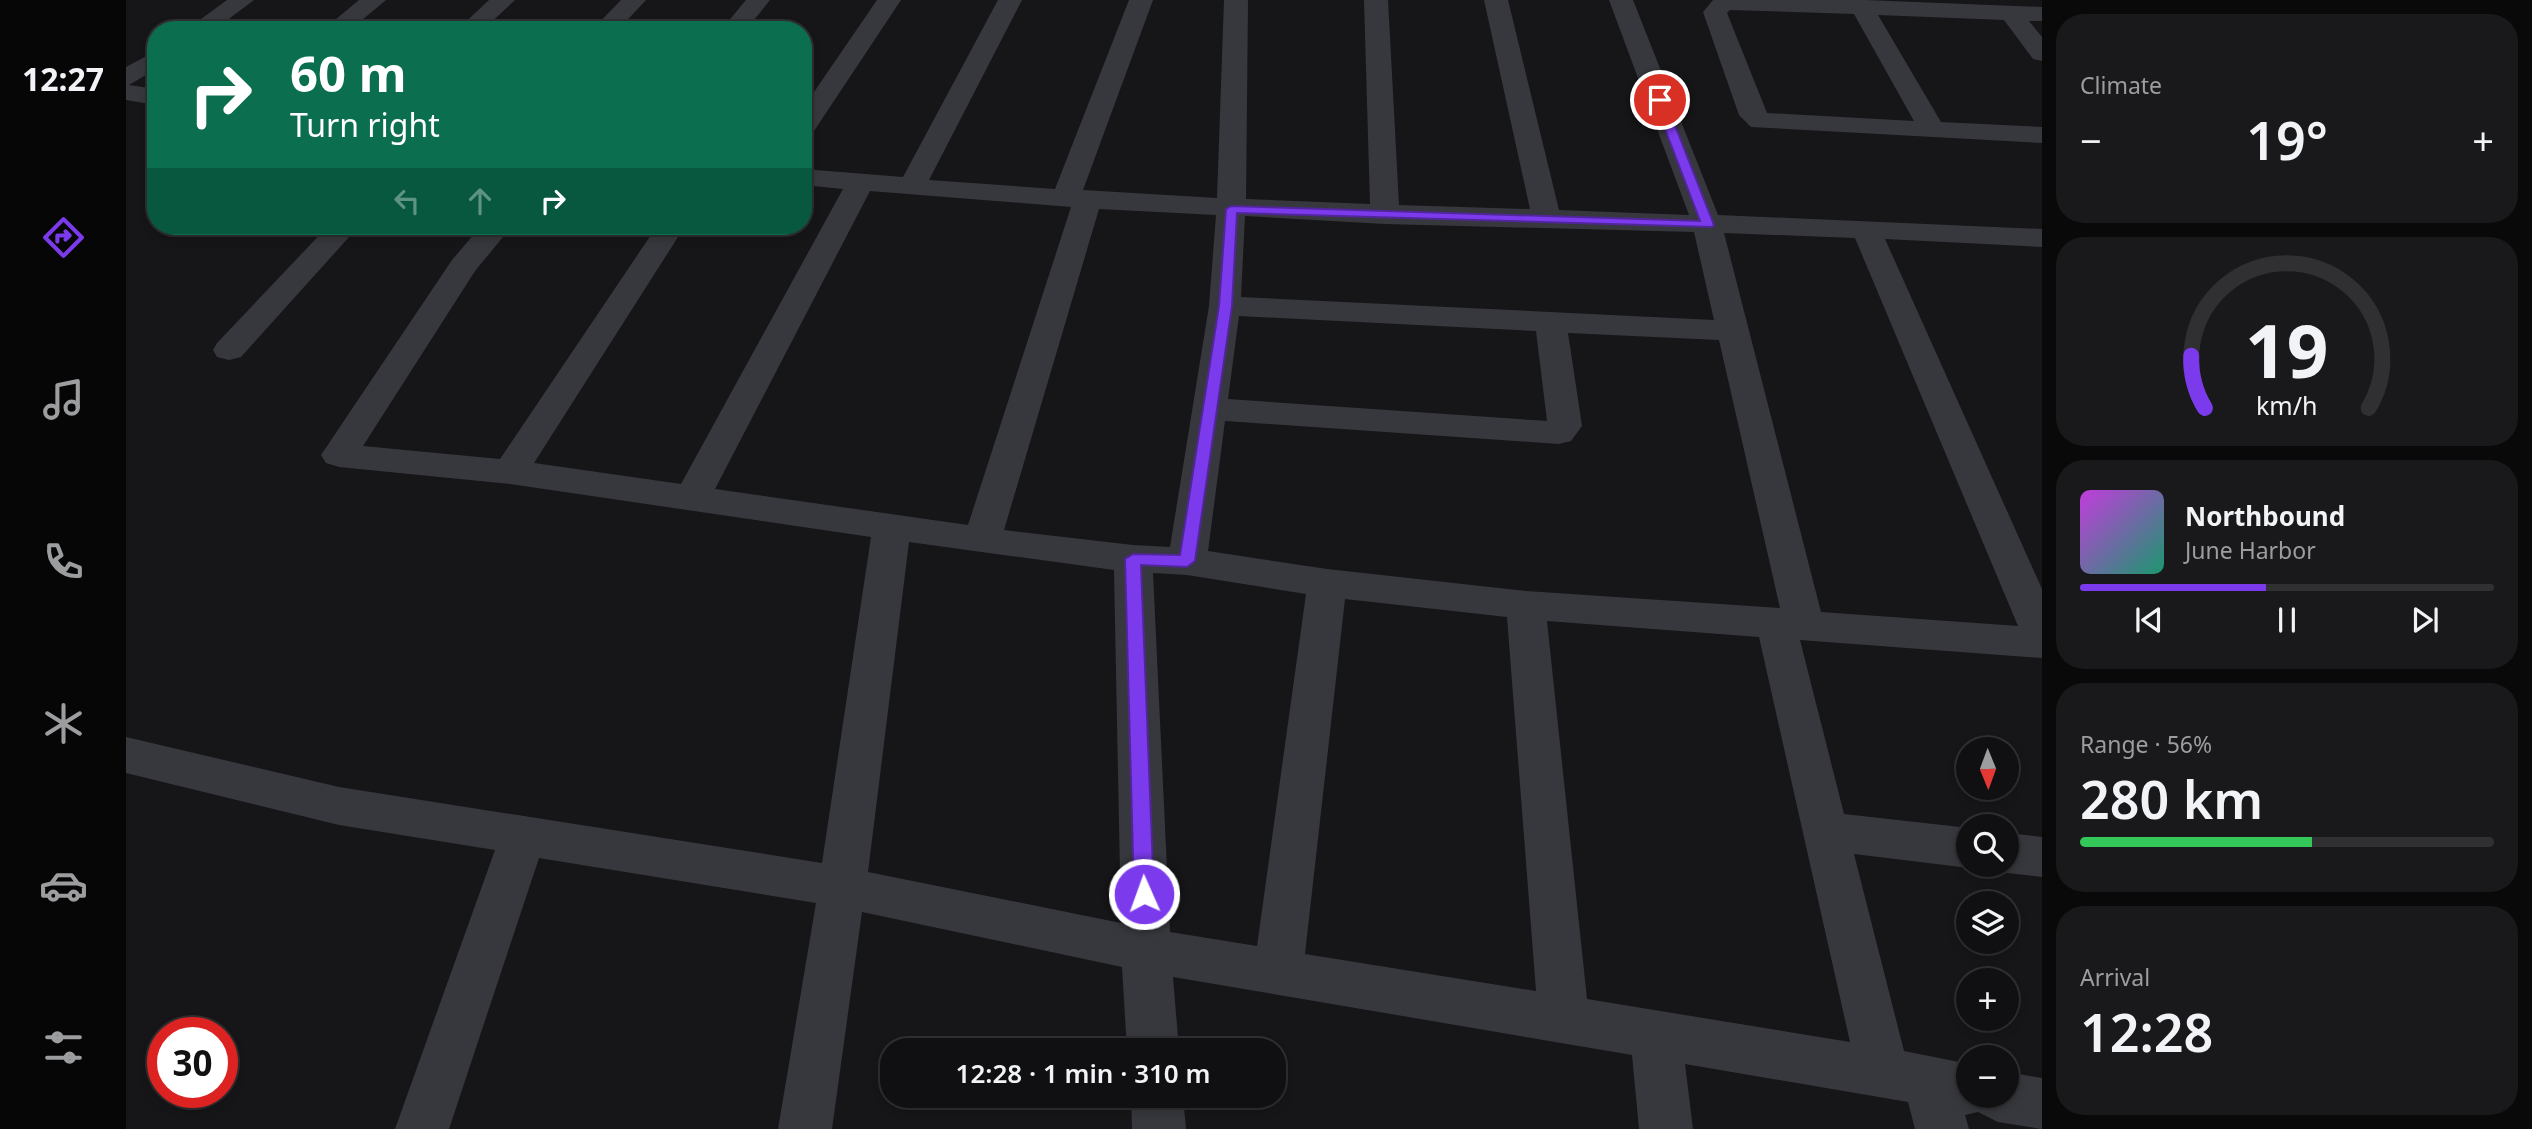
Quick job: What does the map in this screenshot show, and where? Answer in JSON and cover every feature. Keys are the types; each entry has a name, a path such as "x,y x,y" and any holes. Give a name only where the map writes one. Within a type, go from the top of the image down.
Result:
{"street":[{"path":"211,21 242,0"},
{"path":"347,21 374,0"},
{"path":"479,21 503,0"},
{"path":"613,21 634,0"},
{"path":"740,21 758,0"},
{"path":"812,115 889,0"},
{"path":"912,187 1010,0"},
{"path":"982,540 1076,201 1141,0"},
{"path":"1187,561 1212,409 1225,306 1231,209 1236,0"},
{"path":"1376,0 1385,215"},
{"path":"1496,0 1547,220"},
{"path":"1621,0 1707,225 1732,331 1790,622 1824,831 1931,1093"},
{"path":"2042,14 1909,4 1861,6 1730,3 1716,8 1715,12 1752,116 1765,122 2042,135"},
{"path":"1861,6 1933,131"},
{"path":"2011,13 2042,54"},
{"path":"126,78 147,64"},
{"path":"126,92 147,96"},
{"path":"812,178 1076,201 1231,209 1866,230 2041,241"},
{"path":"692,498 860,183"},
{"path":"1866,230 2042,634"},
{"path":"229,349 336,235"},
{"path":"490,235 463,266 339,455 510,472 982,540 1133,559 1187,561 1327,583 1527,605 1790,622 2042,643"},
{"path":"510,472 665,235"},
{"path":"1225,306 1732,331"},
{"path":"1212,409 1559,433 1565,426 1551,323"},
{"path":"805,1129 842,887 892,525"},
{"path":"1133,559 1146,950 1152,1038"},
{"path":"1278,970 1327,583"},
{"path":"1527,605 1564,1019"},
{"path":"126,755 339,806 522,838 842,887 1146,950 1656,1035 1931,1093"},
{"path":"1824,831 1956,846"},
{"path":"422,1129 522,838"},
{"path":"2019,854 2042,857"},
{"path":"1656,1035 1666,1129"},
{"path":"2019,1100 2042,1104"},
{"path":"1158,1108 1159,1129"}],"route":[{"path":"1144,894 1133,559 1187,561 1212,409 1225,306 1231,209 1707,225 1660,100"}]}
